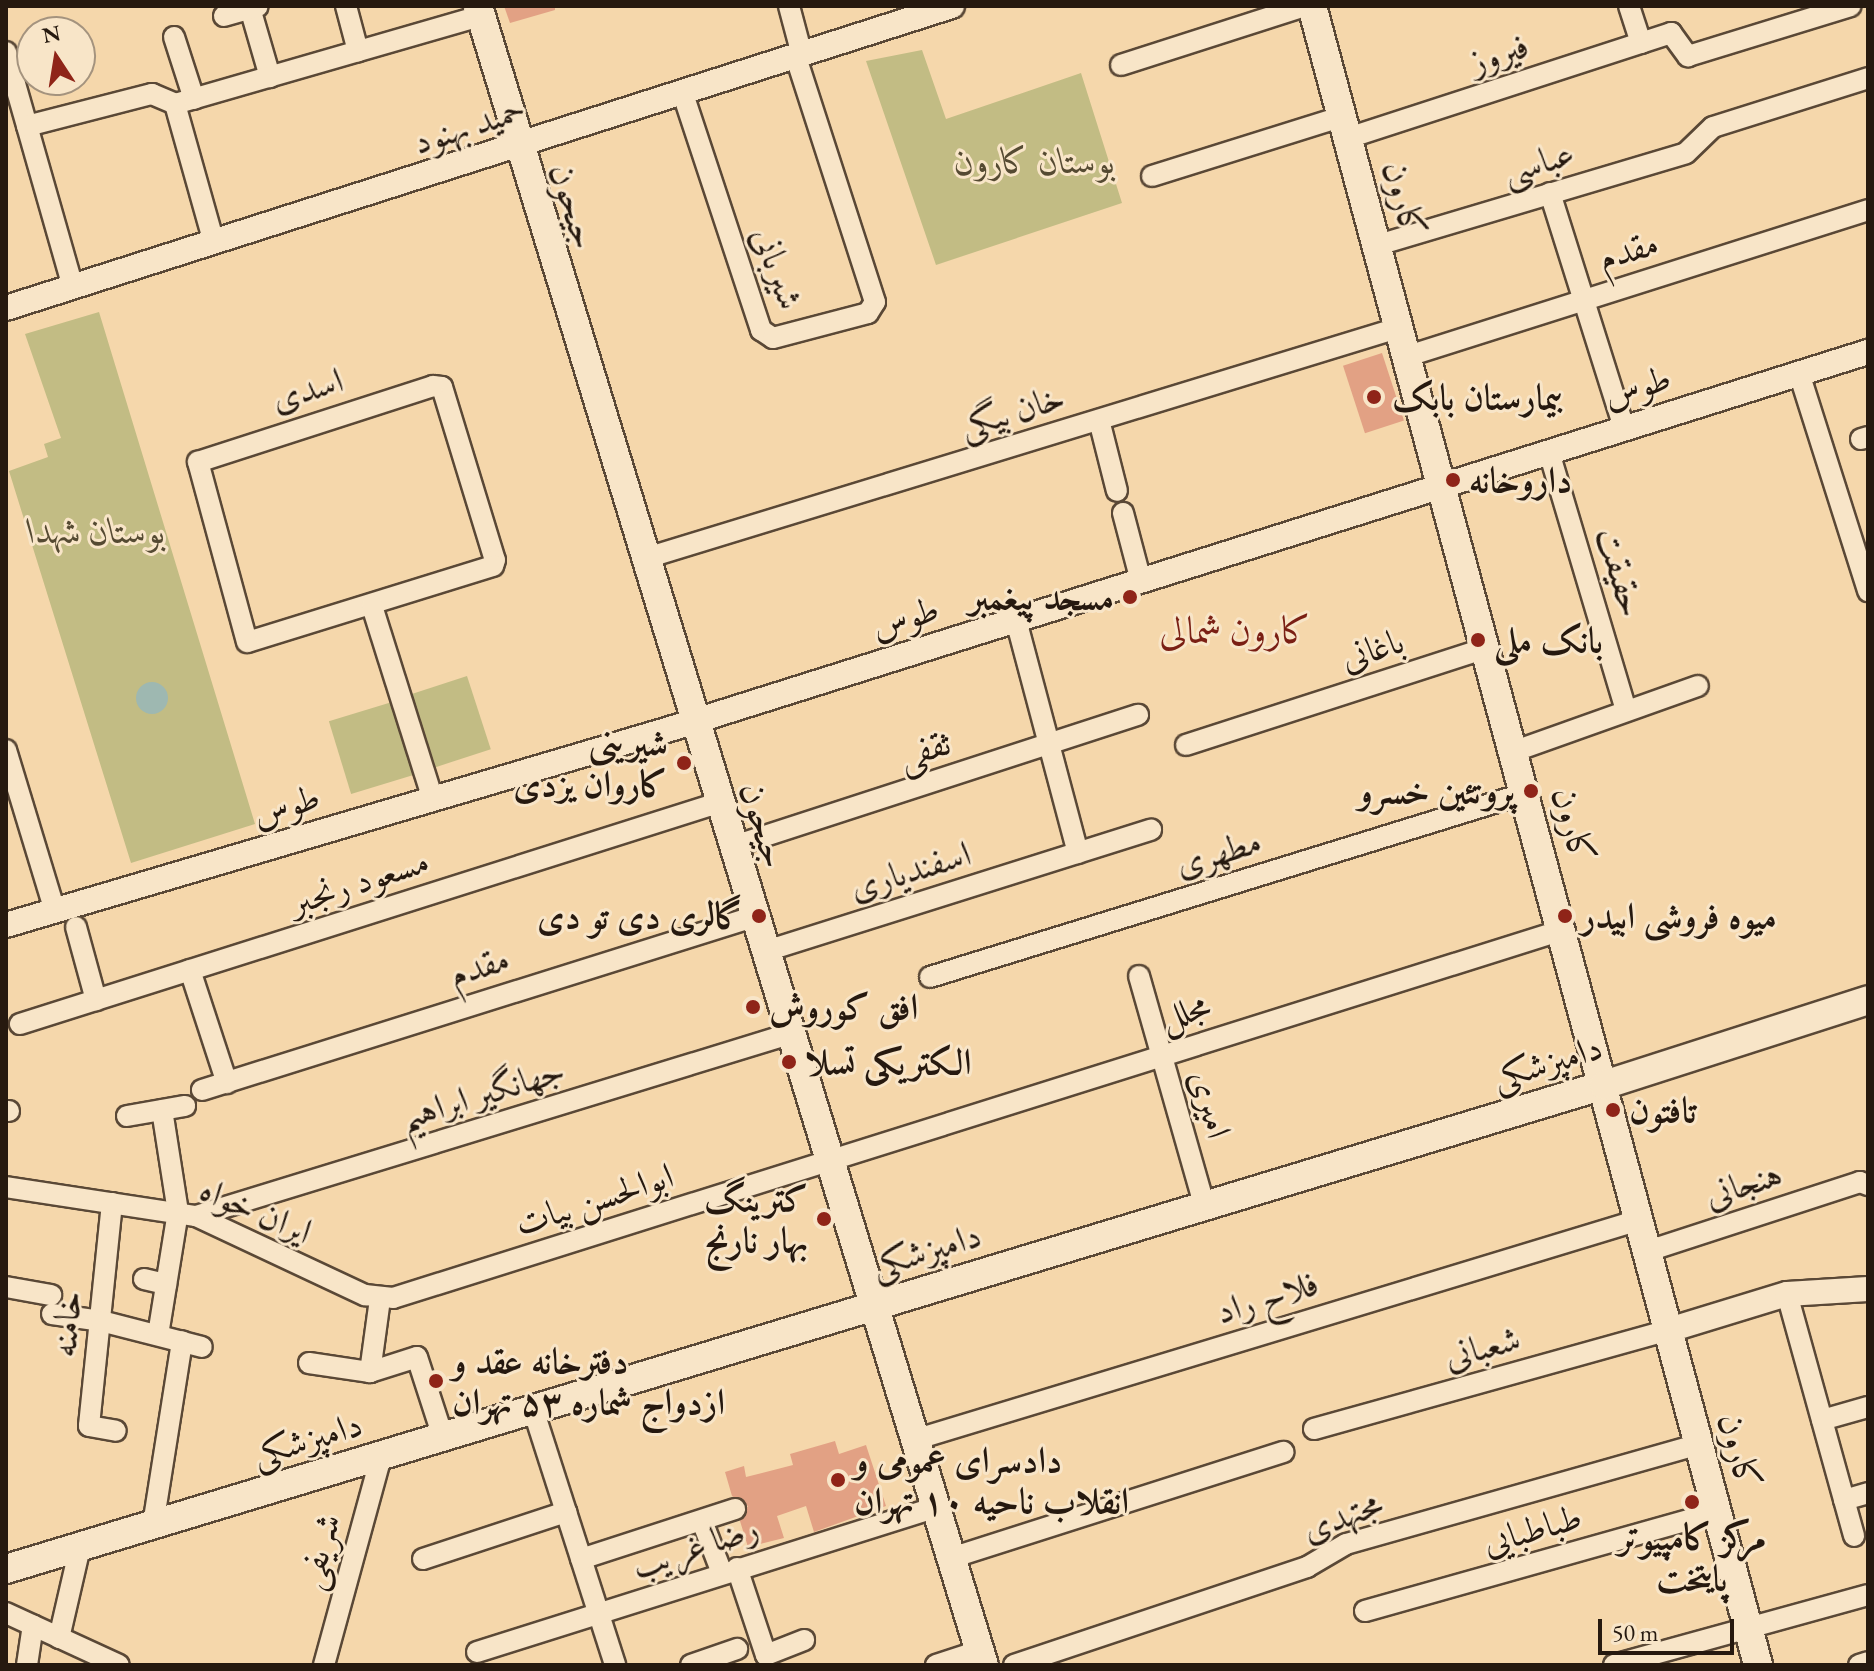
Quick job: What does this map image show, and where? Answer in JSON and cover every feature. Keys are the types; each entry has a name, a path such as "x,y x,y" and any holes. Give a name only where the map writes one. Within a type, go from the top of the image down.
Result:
{"main road":[{"name":"کارون","path":"1312,6 1444,485 1758,1665"},
{"name":"جیحون","path":"479,11 517,148 692,722 982,1658"},
{"name":"دامپزشکی","path":"6,1569 1604,1085 1868,1000"}],"street":[{"path":"346,6 358,51"},
{"path":"789,6 799,56"},
{"name":"حمید بهنود","path":"6,308 517,148 952,6"},
{"path":"1121,65 1305,6"},
{"path":"1629,6 1641,43"},
{"name":"فیروز","path":"1152,176 1346,127 1671,33 1688,56 1851,6"},
{"path":"224,16 254,7 270,77"},
{"path":"27,126 152,94 184,102 358,51 479,11"},
{"path":"174,37 184,102 214,243"},
{"path":"6,52 73,287"},
{"name":"شیربانی","path":"683,94 761,330 773,338 868,313 875,302 799,56"},
{"name":"عباسی","path":"1378,245 1686,153 1708,130 1868,78"},
{"path":"1550,193 1624,427"},
{"name":"مقدم","path":"1408,356 1868,210"},
{"name":"خان بیگی","path":"643,559 1401,327"},
{"name":"طوس","path":"6,925 692,722 1868,352"},
{"path":"1799,373 1861,542 1868,591"},
{"name":"اسدی","path":"442,387 495,560 486,572 372,606 247,642 198,462 442,387"},
{"path":"1099,420 1117,491"},
{"name":"حقیقت","path":"1549,452 1626,711"},
{"path":"1123,513 1141,581"},
{"path":"372,606 433,799"},
{"path":"1016,620 1078,853"},
{"name":"باغانی","path":"1186,745 1487,648"},
{"path":"1515,751 1698,686"},
{"name":"ثقفی","path":"731,847 1138,715"},
{"path":"6,750 55,911"},
{"name":"مطهری","path":"930,977 1526,793"},
{"name":"مسعود رنجبر","path":"20,1024 718,803"},
{"name":"اسفندیاری","path":"763,952 1151,830"},
{"name":"مقدم","path":"202,1090 753,917"},
{"path":"76,927 96,1000"},
{"name":"مجلل","path":"827,1158 1562,930"},
{"path":"190,970 227,1083"},
{"name":"امیری","path":"1139,976 1204,1204"},
{"name":"جهانگیر ابراهیم","path":"187,1214 789,1034"},
{"path":"127,1116 185,1106"},
{"path":"158,1335 166,1284 187,1214 162,1110"},
{"name":"ابوالحسن بیات","path":"380,1299 404,1296 827,1158"},
{"name":"هنجانی","path":"1648,1251 1864,1184"},
{"name":"ایران خواه","path":"6,1187 187,1214 380,1299"},
{"name":"خامنه","path":"112,1203 89,1426 116,1431"},
{"name":"فلاح راد","path":"914,1440 1639,1220"},
{"path":"144,1279 166,1284"},
{"path":"6,1287 101,1321 202,1347"},
{"path":"1669,1330 1787,1294 1868,1289"},
{"path":"1787,1294 1854,1536"},
{"path":"370,1372 380,1299"},
{"name":"شعبانی","path":"1314,1429 1669,1330"},
{"path":"153,1525 182,1341"},
{"path":"309,1363 370,1372 417,1357 443,1437"},
{"path":"1822,1420 1868,1407"},
{"path":"533,1409 615,1665"},
{"name":"مجتهدی","path":"1014,1665 1307,1567 1346,1544 1699,1444"},
{"path":"951,1558 1284,1452"},
{"name":"شریفی","path":"324,1665 381,1456"},
{"path":"1844,1500 1868,1493"},
{"name":"رضا غریب","path":"477,1652 729,1570 935,1508"},
{"path":"581,1559 735,1509"},
{"path":"423,1559 566,1512"},
{"name":"طباطبایی","path":"1365,1611 1717,1512"},
{"path":"702,1521 729,1570 766,1655 804,1640"},
{"path":"59,1638 80,1547"},
{"path":"1614,1665 1868,1595"},
{"path":"6,1613 119,1665"},
{"path":"27,1665 33,1625"},
{"path":"691,1665 737,1649"},
{"path":"936,1665 982,1658"},
{"path":"1859,1665 1868,1662"}],"green space":[{"name":"بوستان کارون","path":"922,50 946,119 1081,73 1122,203 936,265 866,61"},
{"name":"بوستان شهدا","path":"99,312 255,824 131,863 9,471 48,457 44,444 61,438 25,334"},
{"path":"467,676 491,749 436,767 412,694"},
{"path":"392,702 414,775 351,794 329,721"}],"water":[{"path":"152,682 163,687 168,698 163,709 152,714 141,709 136,698 141,687"}],"building":[{"path":"504,6 555,6 555,10 510,23"},
{"name":"بیمارستان بابک","path":"1382,353 1404,421 1365,433 1343,366"},
{"path":"835,1441 839,1454 866,1445 886,1506 814,1532 806,1506 777,1516 784,1538 748,1547 740,1521 748,1506 732,1496 725,1472 744,1466 746,1477 793,1465 790,1454"}],"place":[{"name":"بیمارستان بابک","path":"1374,397"},
{"name":"داروخانه","path":"1453,480"},
{"name":"مسجد پیغمبر","path":"1130,597"},
{"name":"بانک ملی","path":"1478,640"},
{"name":"شیرینی کاروان یزدی","path":"684,763"},
{"name":"پروتئین خسرو","path":"1531,791"},
{"name":"گالری دی تو دی","path":"759,916"},
{"name":"میوه فروشی ابیدر","path":"1565,916"},
{"name":"افق کوروش","path":"753,1007"},
{"name":"الکتریکی تسلا","path":"789,1062"},
{"name":"تافتون","path":"1613,1110"},
{"name":"کترینگ بهار نارنج","path":"824,1219"},
{"name":"دفترخانه عقد و ازدواج شماره ۵۳ تهران","path":"436,1381"},
{"name":"دادسرای عمومی و انقلاب ناحیه ۱۰ تهران","path":"838,1480"},
{"name":"مرکز کامپیوتر پایتخت","path":"1692,1502"}],"district":[{"name":"کارون شمالی","path":"1235,630"}]}
